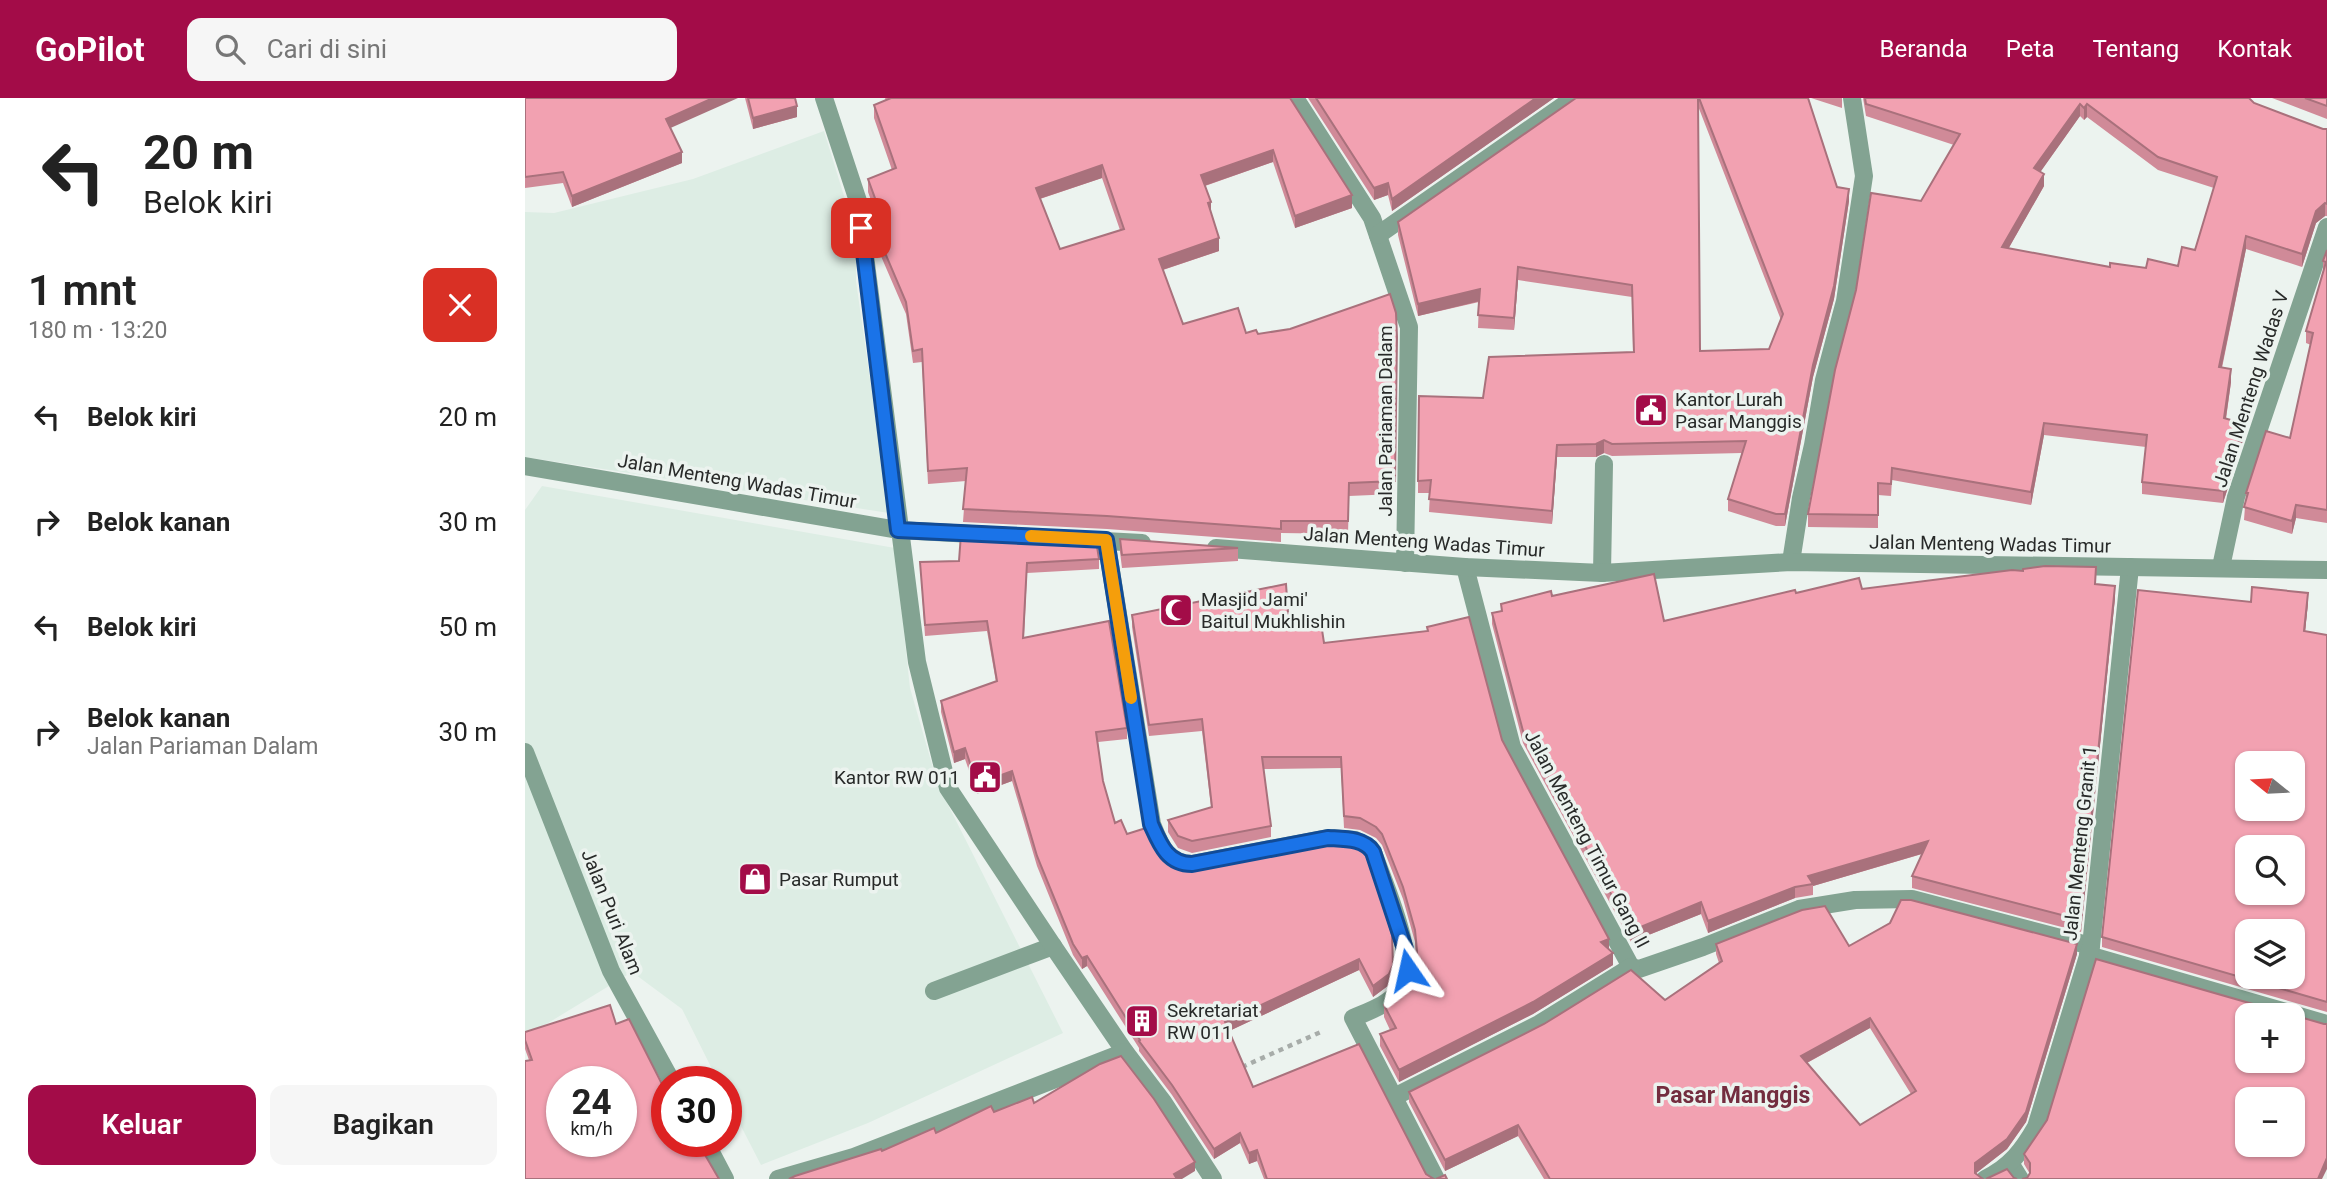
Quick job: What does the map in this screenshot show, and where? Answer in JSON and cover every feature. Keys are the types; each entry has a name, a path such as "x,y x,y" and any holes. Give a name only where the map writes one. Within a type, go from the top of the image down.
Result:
{"street":[{"path":"824,98 858,201 917,662 948,788 1213,1179"},
{"name":"Jalan Pariaman Dalam","path":"1295,98 1372,218 1409,327 1405,563"},
{"path":"1378,235 1574,98"},
{"path":"1791,562 1824,380 1845,301 1864,176 1852,98"},
{"name":"Jalan Menteng Wadas V","path":"2221,567 2236,497 2327,227"},
{"path":"1602,573 1604,464"},
{"name":"Jalan Menteng Wadas Timur","path":"526,468 898,530 1160,544"},
{"path":"1106,540 1151,824 1159,842 1171,858 1181,864 1192,864 1328,838 1355,840 1370,848 1405,949 1408,970 1404,983 1392,998 1380,1007 1353,1018 1436,1179"},
{"name":"Jalan Menteng Wadas Timur","path":"1201,547 1465,568 1602,573 1791,562 2327,570"},
{"name":"Jalan Menteng Granit 1","path":"1985,1179 2015,1171 2036,1127 2089,951 2130,567"},
{"name":"Jalan Menteng Timur Gang II","path":"1465,568 1512,747 1630,967"},
{"name":"Jalan Puri Alam","path":"525,752 611,971 663,1066"},
{"path":"1394,1097 1539,1024 1630,967 1639,969 1799,909 1855,900 1912,899 2327,1024"},
{"path":"934,990 1053,946"},
{"path":"778,1179 854,1157 1125,1052"},
{"path":"714,1157 726,1179"}],"path":[{"path":"1236,1070 1353,1018"}],"shaded area":[{"path":"824,131 856,235 856,281 889,513 525,457 525,212 554,213 693,179"},
{"name":"Pasar Rumput","path":"542,486 895,548 910,688 938,785 1063,1033 868,1123 761,1165 742,1128 742,1066 710,1066 682,1009 632,972 525,1037 525,510"}],"building":[{"path":"525,98 713,98 666,119 682,152 572,196 563,172 525,177"},
{"path":"748,98 795,98 797,106 753,118"},
{"path":"891,98 1290,98 1352,195 1295,216 1273,150 1201,175 1211,202 1208,203 1219,238 1159,259 1183,324 1238,308 1246,333 1256,330 1258,334 1290,329 1390,294 1396,313 1397,337 1395,481 1349,483 1348,521 1281,521 1281,529 963,509 967,468 928,471 922,349 913,351 906,302 874,227 874,224 883,220 868,179 896,168 874,105","holes":["1102,165 1124,229 1060,249 1036,188"]},
{"path":"1316,98 1536,98 1392,199 1388,183 1374,188"},
{"path":"1576,98 1698,98 1700,351 1769,349 1783,314 1699,98 1808,98 1837,187 1849,189 1834,286 1813,365 1785,514 1776,514 1728,499 1746,441 1612,444 1604,440 1596,444 1557,445 1552,511 1429,499 1431,480 1418,481 1419,396 1483,398 1489,357 1634,352 1632,285 1518,267 1514,318 1478,315 1480,289 1418,304 1398,222"},
{"path":"1865,98 2249,98 2254,103 2327,129 2327,204 2316,211 2302,254 2246,236 2219,367 2231,369 2224,418 2244,424 2223,491 2142,482 2147,435 2044,423 2031,492 1892,468 1891,484 1878,483 1878,515 1808,514 1835,370 1856,290 1871,193 1921,201 1960,134 1866,104","holes":["2080,104 2084,108 2087,104 2158,157 2217,177 2195,250 2182,247 2178,266 2148,259 2146,268 2110,263 2110,267 2002,247 2044,174 2034,168"]},
{"path":"2305,98 2327,98 2327,106"},
{"path":"2327,250 2327,510 2296,505 2292,521 2244,507 2266,431 2290,438 2313,333 2306,331"},
{"path":"961,534 1096,540 1099,559 1027,563 1023,638 1109,621 1127,728 1096,732 1103,781 1115,823 1121,820 1127,834 1146,828 1156,847 1164,855 1191,865 1329,839 1352,841 1363,847 1392,935 1393,965 1389,974 1373,986 1359,959 1225,1022 1253,1087 1359,1044 1426,1174 1434,1179 1267,1179 1257,1150 1249,1153 1240,1133 1214,1149 1139,1041 1087,956 1082,958 1073,944 1037,856 1012,771 977,784 965,748 954,752 941,701 997,681 987,621 925,625 920,562 959,561"},
{"path":"1120,539 1238,548 1122,555"},
{"path":"2045,566 2096,567 2095,584 2115,586 2081,920 1912,876 1928,841 1808,876 1813,884 1795,887 1708,921 1701,902 1631,931 1523,731 1492,613 1502,611 1501,604 1551,591 1552,596 1654,574 1664,621 1859,578 1862,589 2012,570 2023,571"},
{"path":"1286,584 1289,627 1321,623 1324,643 1428,631 1427,627 1469,617 1502,740 1609,939 1601,942 1613,953 1533,1002 1399,1070 1380,1034 1396,1028 1384,1005 1403,992 1415,971 1415,930 1403,887 1382,834 1376,827 1360,818 1344,816 1341,757 1262,757 1271,826 1192,841 1178,836 1168,820 1212,807 1202,719 1149,725 1132,615"},
{"path":"2252,587 2308,593 2304,631 2327,635 2327,1002 2282,989 2305,989 2305,919 2235,919 2235,975 2102,937 2138,590 2251,602"},
{"path":"1901,900 1911,900 2077,944 2026,1112 2007,1139 1975,1163 1975,1173 1983,1179 1550,1179 1518,1125 1445,1160 1409,1092 1544,1024 1631,970 1665,1000 1722,961 1716,944 1802,910 1825,906 1849,946 1890,923","holes":["1870,1018 1916,1091 1860,1125 1801,1056"]},
{"path":"2096,959 2249,1003 2235,1003 2235,1073 2305,1073 2305,1018 2327,1024 2327,1158 2318,1179 2022,1179 2027,1178 2030,1173 2030,1163 2024,1154 2047,1120"},
{"path":"610,1005 616,1024 629,1019 653,1066 651,1157 706,1157 719,1179 525,1179 525,1061 532,1060 525,1032"},
{"path":"1121,1056 1154,1099 1195,1162 1174,1174 1177,1179 789,1179 881,1149 882,1151 934,1128 936,1133 991,1106 994,1112 1032,1097 1034,1103 1100,1064"},
{"path":"2007,1169 2017,1179 1986,1179"}],"slow traffic":[{"path":"1031,536 1106,540 1131,698"}],"place":[{"name":"Kantor Lurah Pasar Manggis","path":"1651,410"},
{"name":"Masjid Jami' Baitul Mukhlishin","path":"1176,610"},
{"name":"Kantor RW 011","path":"985,777"},
{"name":"Pasar Rumput","path":"755,879"},
{"name":"Sekretariat RW 011","path":"1142,1021"}],"district":[{"name":"Pasar Manggis","path":"1733,1095"}],"route":[{"path":"861,228 898,530 1106,540 1151,824 1159,842 1171,858 1181,864 1328,838 1363,843 1373,852 1405,949 1408,970"}]}
